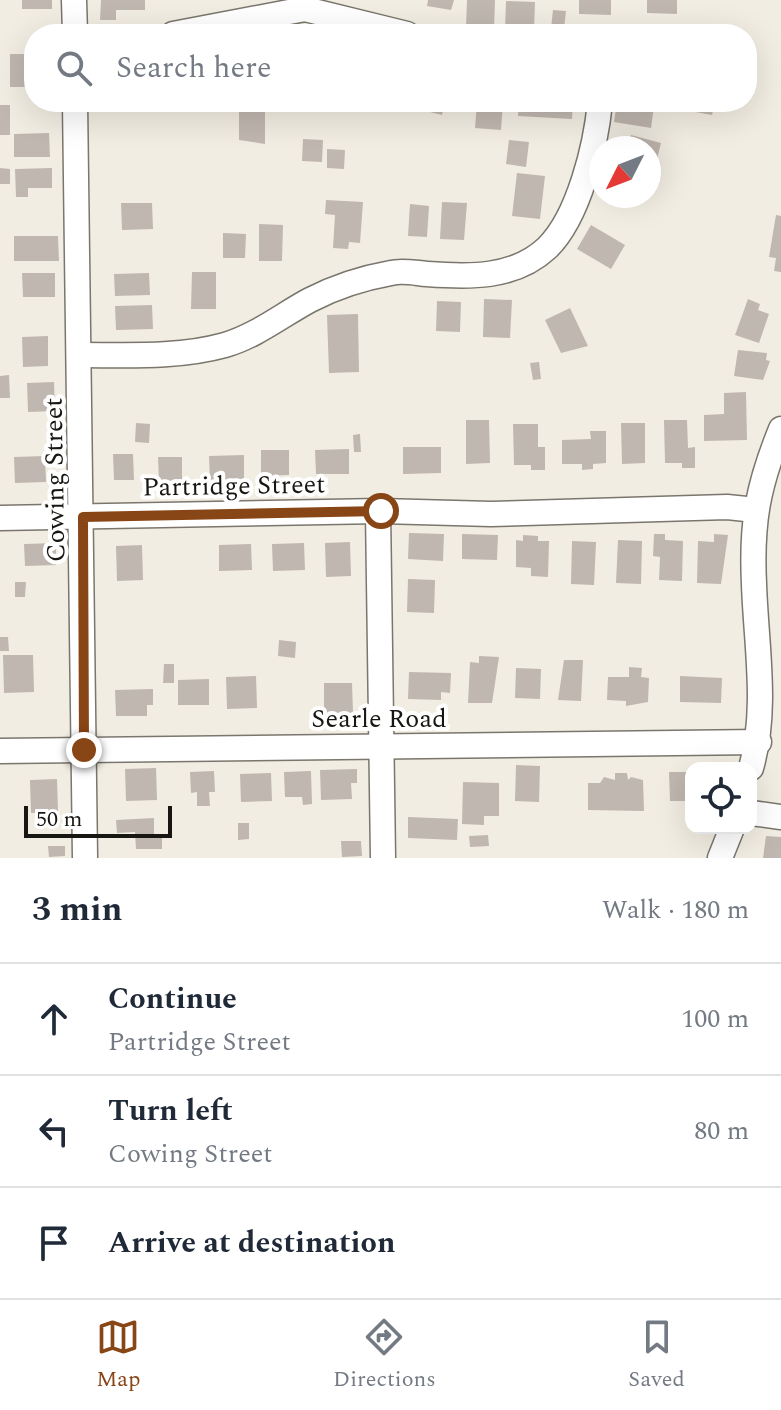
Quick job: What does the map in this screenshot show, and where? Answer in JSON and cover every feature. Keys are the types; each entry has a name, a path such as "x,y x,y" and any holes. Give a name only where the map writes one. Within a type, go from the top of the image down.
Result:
{"street":[{"path":"74,0 75,24"},
{"path":"226,24 305,9 366,24"},
{"name":"Cowing Street","path":"75,112 83,517 85,858"},
{"path":"80,355 178,355 227,345 270,325 311,300 358,281 395,272 469,277 494,274 529,261 549,246 575,203 597,138 599,112"},
{"path":"753,762 759,742 759,655 753,583 756,510 761,479 781,429"},
{"name":"Partridge Street","path":"0,518 378,511 491,514 727,507 756,510"},
{"path":"378,511 383,858"},
{"name":"Searle Road","path":"0,751 759,742"},
{"path":"757,814 781,817"},
{"path":"720,858 730,834"}],"building":[{"path":"22,0 52,0 52,9 22,9"},
{"path":"101,0 145,0 145,10 116,10 116,20 100,20"},
{"path":"428,0 454,0 451,10 427,6"},
{"path":"467,0 495,0 494,24 466,24"},
{"path":"579,0 611,0 611,15 579,14"},
{"path":"647,0 677,0 677,14 647,13"},
{"path":"506,1 535,2 534,24 505,24"},
{"path":"553,10 566,11 565,24 551,24"},
{"path":"10,54 24,54 24,87 10,87"},
{"path":"0,105 10,105 10,135 0,135"},
{"path":"239,112 265,112 265,144 239,140"},
{"path":"476,112 502,112 501,130 475,128"},
{"path":"518,112 572,112 572,119 518,116"},
{"path":"616,112 653,112 651,128 614,122"},
{"path":"49,133 50,157 14,157 14,134"},
{"path":"303,139 323,140 322,162 302,161"},
{"path":"509,140 529,142 526,167 506,164"},
{"path":"327,149 345,150 344,169 327,168"},
{"path":"0,168 10,169 10,184 0,184"},
{"path":"52,168 52,188 28,188 28,197 16,197 15,169"},
{"path":"517,173 545,176 540,219 512,216"},
{"path":"326,200 363,202 360,243 349,242 348,249 333,248 335,215 325,214"},
{"path":"442,202 467,203 464,240 440,239"},
{"path":"121,203 152,203 153,229 122,230"},
{"path":"410,204 429,206 427,237 408,236"},
{"path":"776,215 781,216 781,272 774,271 776,258 769,257"},
{"path":"259,224 283,225 282,261 259,261"},
{"path":"591,225 625,245 611,269 577,249"},
{"path":"223,233 246,234 245,258 223,258"},
{"path":"14,236 58,236 59,261 14,261"},
{"path":"192,272 216,272 216,309 191,309"},
{"path":"22,273 55,273 55,297 23,297"},
{"path":"149,273 150,295 115,296 114,274"},
{"path":"484,299 512,300 510,338 483,337"},
{"path":"748,299 760,304 758,310 769,314 759,343 735,335"},
{"path":"437,301 461,302 460,332 436,331"},
{"path":"152,305 153,329 116,330 115,306"},
{"path":"570,308 588,346 561,353 545,320"},
{"path":"358,314 359,372 329,373 327,315"},
{"path":"48,336 48,366 23,367 22,337"},
{"path":"738,350 767,353 766,360 770,361 763,380 734,376"},
{"path":"539,362 541,379 533,380 530,363"},
{"path":"9,375 10,398 0,398 0,376"},
{"path":"54,382 55,411 28,412 27,383"},
{"path":"746,392 747,440 704,441 704,415 724,414 724,393"},
{"path":"466,420 489,420 490,463 466,464"},
{"path":"664,420 687,420 688,448 695,447 695,468 682,468 682,463 665,463"},
{"path":"136,423 150,424 149,443 135,442"},
{"path":"621,423 645,423 645,463 622,464"},
{"path":"513,424 538,424 538,447 545,447 545,470 531,470 531,465 514,465"},
{"path":"590,431 606,431 606,463 593,464 593,469 582,470 582,464 562,464 562,440 591,439"},
{"path":"360,434 361,452 354,452 353,435"},
{"path":"403,447 441,447 441,473 403,474"},
{"path":"349,449 349,474 316,474 315,450"},
{"path":"261,450 289,450 289,475 261,476"},
{"path":"113,454 133,454 134,480 114,480"},
{"path":"244,455 244,479 210,480 209,456"},
{"path":"45,456 46,482 15,483 14,457"},
{"path":"158,457 182,457 182,481 159,481"},
{"path":"409,533 444,534 443,561 408,559"},
{"path":"462,534 498,535 497,560 462,559"},
{"path":"654,534 665,534 665,540 683,541 682,581 659,580 660,557 653,556"},
{"path":"714,534 728,535 721,584 697,583 698,541 714,542"},
{"path":"523,535 538,536 538,541 549,541 548,577 531,576 531,568 516,567 516,540 523,541"},
{"path":"618,540 642,541 641,584 616,583"},
{"path":"572,541 596,542 594,585 571,584"},
{"path":"350,542 351,576 326,577 325,543"},
{"path":"56,543 56,565 25,566 24,544"},
{"path":"304,543 305,570 273,571 272,544"},
{"path":"251,544 252,570 219,571 219,545"},
{"path":"142,545 143,580 117,581 116,546"},
{"path":"408,579 435,580 434,613 407,612"},
{"path":"15,582 26,582 25,597 15,597"},
{"path":"0,637 8,637 9,651 0,651"},
{"path":"279,640 296,642 295,658 278,656"},
{"path":"3,655 33,655 34,692 4,693"},
{"path":"479,656 499,657 492,703 468,703 470,662 479,663"},
{"path":"564,660 583,660 581,701 558,700"},
{"path":"164,664 174,664 174,683 163,683"},
{"path":"629,667 642,668 641,677 649,678 648,702 626,706 626,701 607,700 608,677 629,677"},
{"path":"516,668 541,669 540,699 515,698"},
{"path":"409,672 451,673 450,693 441,692 441,700 408,699"},
{"path":"256,676 257,708 227,709 226,677"},
{"path":"680,676 722,678 721,703 680,702"},
{"path":"209,679 209,705 178,705 178,680"},
{"path":"324,683 352,683 353,713 324,714"},
{"path":"153,689 153,705 147,705 147,716 116,716 115,690"},
{"path":"516,765 540,766 539,802 515,801"},
{"path":"156,768 157,800 126,801 125,769"},
{"path":"357,769 357,783 351,783 352,799 321,800 320,770"},
{"path":"214,771 215,792 209,792 210,806 197,806 197,792 191,793 190,772"},
{"path":"311,771 312,804 303,805 302,797 285,797 284,772"},
{"path":"669,772 685,772 685,801 670,801"},
{"path":"271,773 272,801 241,802 240,774"},
{"path":"615,773 627,773 628,780 631,777 643,780 644,811 588,810 588,783 600,783 604,777 615,780"},
{"path":"57,779 58,812 31,813 30,780"},
{"path":"463,782 499,783 499,816 484,816 484,825 462,824"},
{"path":"408,817 458,819 457,840 408,838"},
{"path":"154,818 154,835 162,834 162,849 136,849 135,832 117,833 116,820"},
{"path":"238,823 249,823 249,839 238,840"},
{"path":"488,835 489,846 470,847 469,836"},
{"path":"766,836 781,837 781,858 763,858"},
{"path":"341,841 361,841 362,856 342,857"},
{"path":"48,846 65,846 65,856 49,857"}],"route":[{"path":"84,750 83,517 150,513 381,511"}]}
